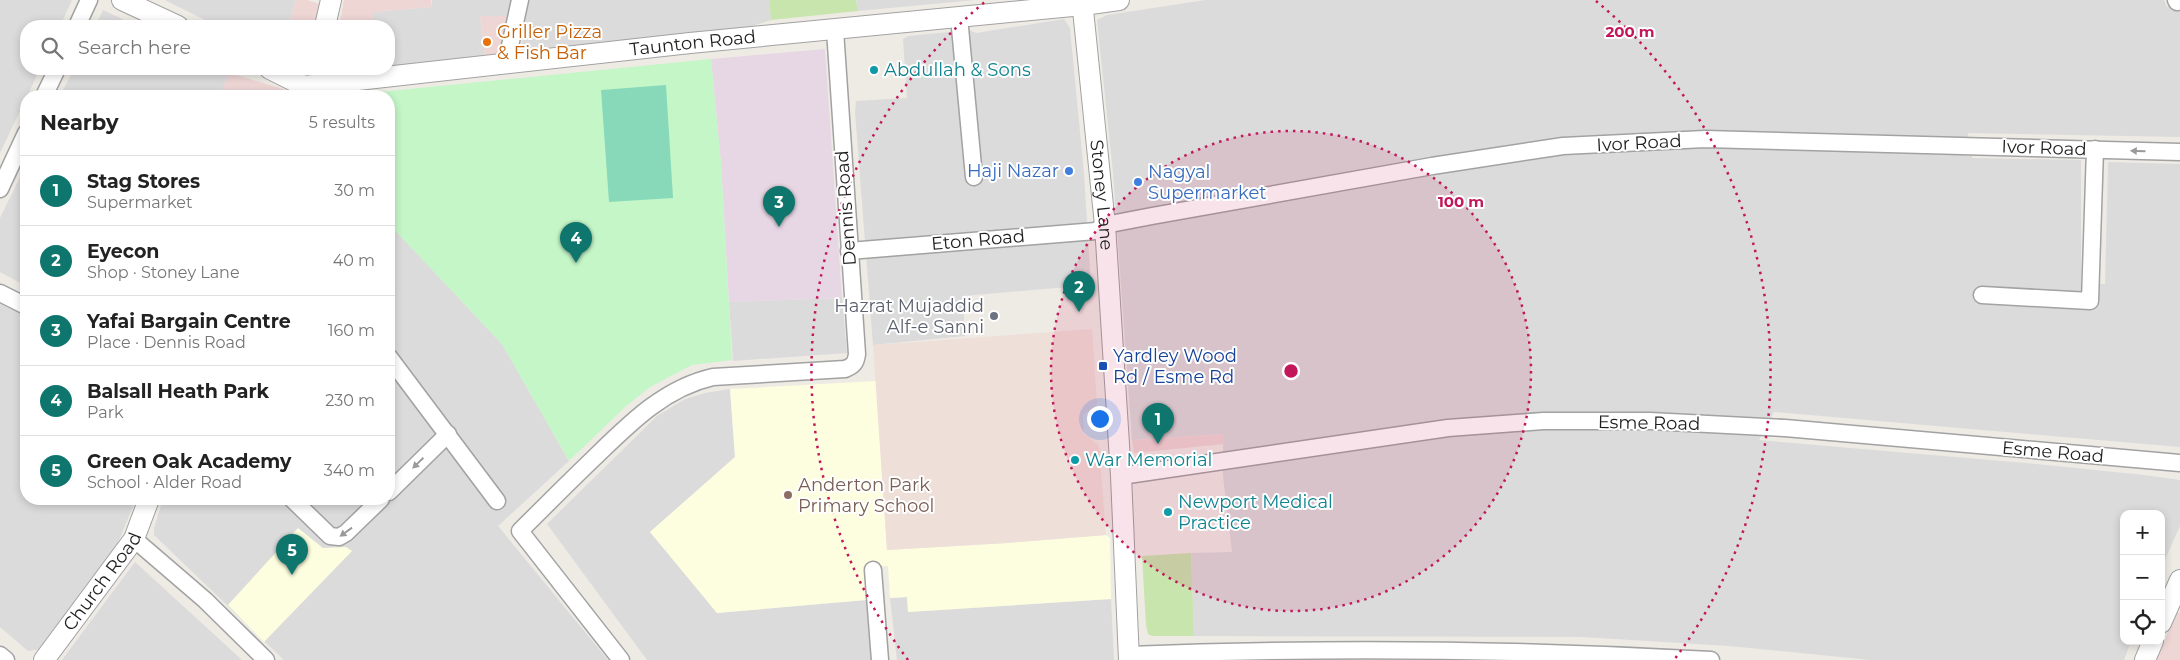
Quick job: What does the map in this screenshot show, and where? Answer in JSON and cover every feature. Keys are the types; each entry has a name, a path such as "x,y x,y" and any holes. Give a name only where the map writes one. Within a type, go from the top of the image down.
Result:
{"street":[{"path":"80,20 89,0"},
{"path":"122,0 165,20"},
{"path":"326,20 330,0"},
{"path":"506,64 520,0"},
{"name":"Taunton Road","path":"305,84 1119,0"},
{"name":"Stoney Lane","path":"1083,3 1105,225 1121,476 1129,657"},
{"path":"960,17 974,177"},
{"name":"Dennis Road","path":"621,660 520,531 632,421 660,400 696,381 713,377 835,370 851,367 856,362 857,354 835,30"},
{"path":"47,90 54,75"},
{"path":"284,75 305,84"},
{"name":"Ivor Road","path":"1105,225 1432,166 1563,146 1705,140 2180,152"},
{"path":"0,189 20,147"},
{"path":"1982,296 2090,301 2095,149"},
{"name":"Eton Road","path":"849,251 1096,231 1105,225"},
{"path":"0,293 20,303"},
{"path":"395,365 497,501"},
{"name":"Esme Road","path":"1121,476 1448,428 1553,421 1650,421 1785,428 2180,463"},
{"path":"395,486 448,434"},
{"name":"Church Road","path":"44,660 134,539 147,505"},
{"path":"298,505 330,536 339,537 346,533 376,505"},
{"path":"134,539 205,600 266,660"},
{"path":"873,570 880,660"},
{"path":"2165,618 2175,605 2180,580"},
{"path":"2145,660 2151,645"},
{"path":"1129,657 1257,651 1431,651 1594,653 1711,660"},
{"path":"0,655 6,660"}],"shaded area":[{"path":"0,0 72,0 63,20 20,20 20,75 37,75 30,90 20,90 20,111 0,153"},
{"path":"165,0 296,0 290,19 292,20 205,20"},
{"path":"296,0 307,0 323,5 319,20 290,19"},
{"path":"344,0 431,0 432,7 374,12 373,20 340,20"},
{"path":"432,0 769,0 771,20 733,32 530,49 522,44 525,18 480,16 485,57 395,66 395,20 373,20 373,12 432,7"},
{"path":"856,0 975,0 858,11"},
{"path":"1205,0 2164,0 2167,7 2180,2 2180,137 1968,133 1972,158 2081,160 2081,283 2105,284 2108,162 2180,164 2180,447 1774,412 1759,440 2036,464 2180,480 2180,526 2165,560 2165,510 2120,510 2120,645 2130,645 2124,660 1870,660 1729,646 1582,637 1194,636 1191,553 1232,552 1223,476 1223,434 1132,440 1113,173 1097,20 1107,15"},
{"path":"103,10 124,20 98,20"},
{"path":"480,16 509,16 503,55 485,57"},
{"path":"1064,19 1070,28 1084,174 1091,285 963,296 965,336 873,345 855,112 856,101 907,98 903,39 908,36 969,30 976,33"},
{"path":"825,49 842,298 729,302 721,163 711,59"},
{"path":"71,75 229,75 222,90 63,90"},
{"path":"229,75 237,75 286,90 222,90"},
{"path":"20,177 20,283 0,272 0,218"},
{"path":"395,230 502,344 569,461 498,526 608,660 284,660 154,535 154,528 161,505 395,505"},
{"path":"842,298 847,353 733,361 729,302"},
{"path":"0,304 20,313 20,505 134,505 117,545 42,649 28,651 0,627"},
{"path":"1092,329 1097,405 1083,415 1084,434 1099,445 1106,535 887,550 873,345"},
{"name":"Anderton Park Primary School","path":"876,381 887,550 1106,535 1110,538 1111,599 908,612 907,597 890,598 888,566 864,567 866,600 717,613 650,532 735,457 730,389"},
{"path":"730,389 735,457 650,532 717,613 866,600 871,660 647,660 547,524 657,416 685,399 705,393"},
{"path":"1223,434 1224,444 1134,453 1132,440"},
{"path":"298,528 323,548 346,547 352,551 264,642 228,605"},
{"path":"135,562 242,660 62,660"},
{"path":"907,597 909,612 1111,599 1114,660 897,660 890,598"},
{"path":"2176,612 2180,613 2180,660 2157,660 2163,645 2165,645 2165,640"}],"green space":[{"path":"769,0 856,0 858,11 771,20"},
{"path":"711,59 721,163 732,360 692,365 650,387 625,407 569,461 502,344 395,230 395,90"},
{"path":"666,85 673,198 609,202 601,90"},
{"path":"1191,553 1194,636 1152,636 1148,634 1142,556"}],"place":[{"name":"Griller Pizza & Fish Bar","path":"487,42"},
{"name":"Abdullah & Sons","path":"874,70"},
{"name":"Haji Nazar","path":"1069,171"},
{"name":"Nagyal Supermarket","path":"1138,182"},
{"name":"Yafai Bargain Centre","path":"779,227"},
{"name":"Balsall Heath Park","path":"576,263"},
{"name":"Eyecon","path":"1079,312"},
{"name":"Hazrat Mujaddid Alf-e Sanni","path":"994,316"},
{"name":"Yardley Wood Rd / Esme Rd","path":"1103,366"},
{"name":"Stag Stores","path":"1158,444"},
{"name":"War Memorial","path":"1075,460"},
{"name":"Anderton Park Primary School","path":"788,495"},
{"name":"Newport Medical Practice","path":"1168,512"},
{"name":"Green Oak Academy","path":"292,575"}]}
